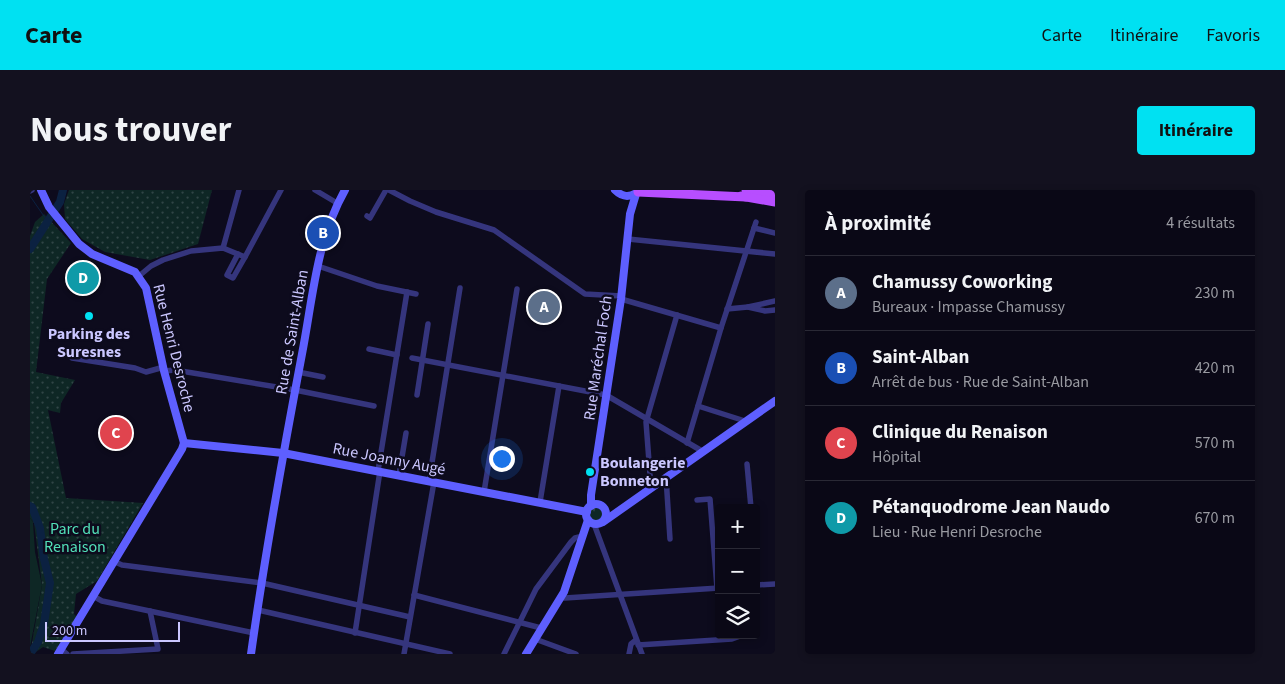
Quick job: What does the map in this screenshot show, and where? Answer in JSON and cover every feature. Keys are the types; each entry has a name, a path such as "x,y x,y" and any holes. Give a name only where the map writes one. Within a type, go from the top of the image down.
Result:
{"main road":[{"path":"688,190 746,194 775,202"},
{"path":"769,190 775,193"},
{"path":"638,192 775,193"}],"street":[{"name":"Rue Henri Desroche","path":"41,190 49,207 79,244 92,254 128,268 139,276 146,288 164,369 184,443"},
{"path":"223,248 239,190"},
{"path":"238,254 227,275 234,278 281,190"},
{"path":"315,190 337,203"},
{"name":"Rue de Saint-Alban","path":"251,654 310,297 324,241 337,203 345,190"},
{"path":"367,216 370,218 388,190 436,212 494,230 585,294 621,298 721,328"},
{"path":"615,190 624,196 638,192"},
{"name":"Rue Maréchal Foch","path":"589,509 621,298 630,214 638,192"},
{"name":"Rue Maréchal Foch","path":"624,196 630,214"},
{"path":"687,443 721,328 755,225 775,233"},
{"path":"628,239 775,254"},
{"path":"139,276 162,260 191,251 223,248 244,257"},
{"path":"318,266 377,286 416,294"},
{"path":"404,654 460,288"},
{"path":"484,492 517,289"},
{"path":"355,633 407,292"},
{"path":"727,309 775,301"},
{"path":"748,307 765,311 775,310"},
{"path":"651,488 646,418 677,315"},
{"path":"417,395 428,324"},
{"path":"369,349 397,355"},
{"path":"72,358 135,368 146,372 164,369 175,370 295,390 374,406"},
{"path":"412,358 606,395 702,452"},
{"path":"298,372 323,377"},
{"path":"540,502 559,386"},
{"path":"591,522 603,522 775,401"},
{"path":"698,406 745,421"},
{"path":"399,475 406,433"},
{"path":"62,652 113,561 184,443"},
{"name":"Rue Joanny Augé","path":"184,443 283,453 484,492 589,509"},
{"path":"747,464 751,504"},
{"path":"666,477 670,539"},
{"path":"697,500 710,499 715,555"},
{"path":"621,509 613,513 606,511 601,505 596,504 589,509 591,522 642,654"},
{"path":"603,522 607,516 606,511"},
{"path":"526,654 561,596 583,536 591,522"},
{"path":"504,654 536,590 571,542 583,536"},
{"path":"113,561 122,565 262,583 410,617"},
{"path":"760,585 775,584"},
{"path":"561,596 565,598 715,588"},
{"path":"414,595 541,628"},
{"path":"93,596 102,600 254,633"},
{"path":"258,610 450,654"},
{"path":"73,654 158,648 150,611"},
{"path":"535,639 576,654"},
{"path":"629,654 631,644 637,643 732,639"}],"green space":[{"path":"69,190 212,190 198,244 150,260 105,252 82,239 65,219 64,204"},
{"name":"Parc du Renaison","path":"44,214 71,243 47,279 36,372 75,380 61,403 60,413 48,410 66,498 143,503 97,581 76,594 74,614 79,619 55,651 43,647 30,654 42,585 34,523 30,518 30,236 35,222"},
{"path":"596,508 601,510 603,515 601,520 596,522 591,520 589,515 591,510"},
{"path":"30,518 33,522 35,552 42,585 30,647"}],"waterway":[{"path":"30,249 60,202 63,190"},
{"path":"30,196 48,222"},
{"path":"30,506 40,528 44,559 50,583 44,624 38,642 30,654"}],"place":[{"name":"Saint-Alban","path":"323,233"},
{"name":"Pétanquodrome Jean Naudo","path":"83,278"},
{"name":"Chamussy Coworking","path":"544,307"},
{"name":"Parking des Suresnes","path":"89,316"},
{"name":"Clinique du Renaison","path":"116,433"},
{"name":"Boulangerie Bonneton","path":"590,472"}]}
